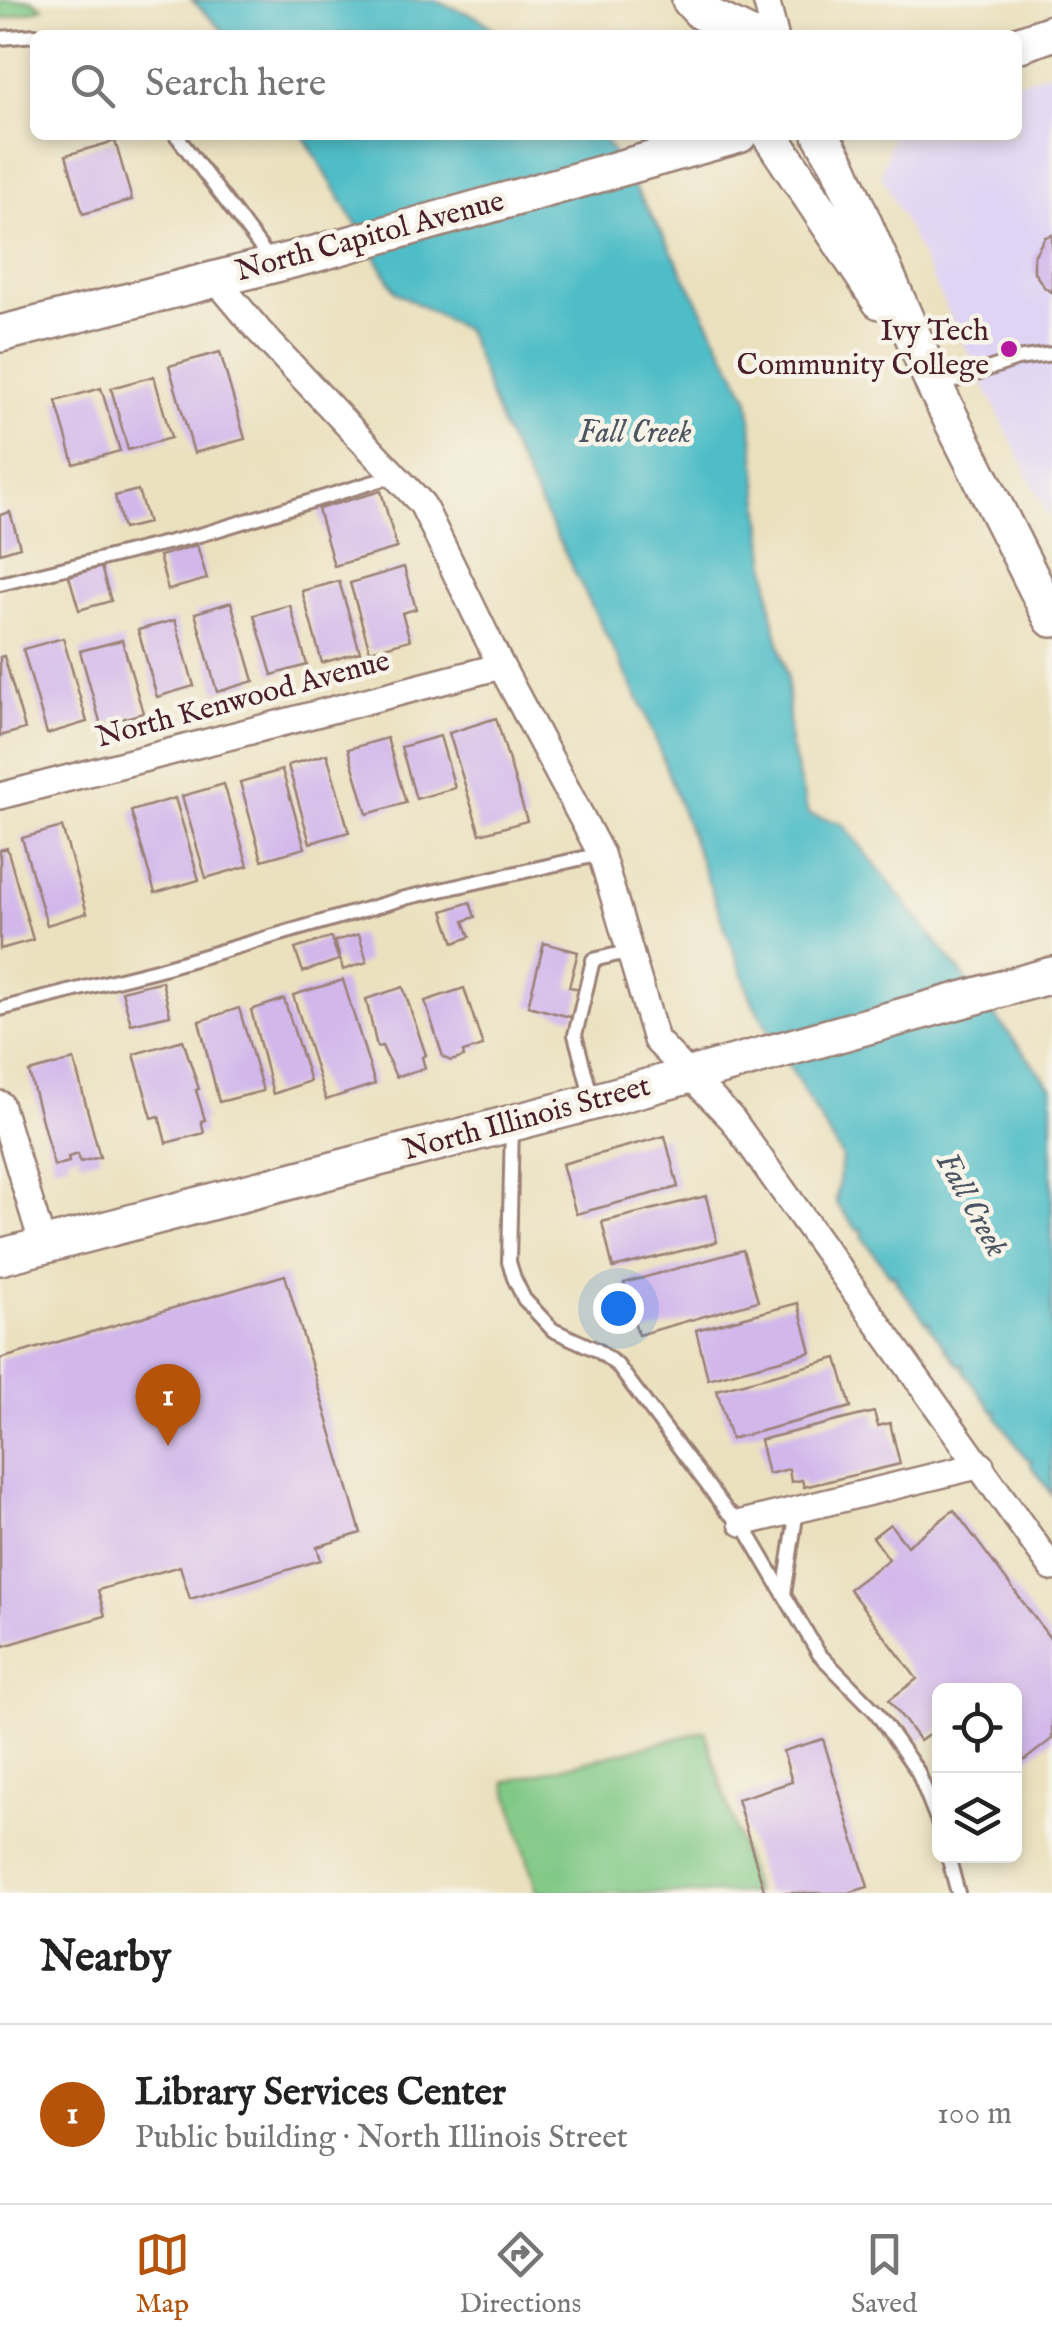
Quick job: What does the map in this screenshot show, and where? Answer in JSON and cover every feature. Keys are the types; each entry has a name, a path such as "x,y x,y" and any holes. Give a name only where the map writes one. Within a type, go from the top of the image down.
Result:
{"main road":[{"path":"700,16 735,30"},
{"path":"1022,43 1052,33"},
{"name":"North Capitol Avenue","path":"0,334 315,254 722,140"},
{"path":"773,140 936,387"},
{"path":"825,140 936,387 1047,594"},
{"name":"North Illinois Street","path":"0,1257 690,1076 1052,974"}],"street":[{"path":"766,0 775,30"},
{"path":"216,280 422,504 501,666 600,854 656,1040 732,1119 1052,1568"},
{"name":"North Kenwood Avenue","path":"0,796 501,666"},
{"path":"0,1104 43,1246"},
{"path":"742,1523 982,1466"}],"lane":[{"path":"0,38 30,35"},
{"path":"180,140 273,265"},
{"path":"936,387 1017,360 1052,354"},
{"path":"0,584 203,534 397,474"},
{"path":"0,1009 156,970 405,898 600,854"},
{"path":"593,1102 575,1035 593,960 631,950"},
{"path":"512,1122 510,1262 524,1299 554,1330 597,1350 618,1365 726,1510 742,1523 819,1654 876,1712 918,1772 932,1807"},
{"path":"784,1594 797,1510"},
{"path":"950,1863 958,1893"}],"shaded area":[{"name":"Ivy Tech Community College","path":"1052,71 1052,524 881,174 891,140 1022,140 1022,81"}],"green space":[{"path":"0,0 32,0 43,8 0,20"},
{"path":"705,1731 755,1893 537,1893 505,1782"}],"water":[{"path":"192,0 433,0 478,17 495,30 222,30"},
{"name":"Fall Creek","path":"306,140 605,140 661,231 749,399 772,614 787,674 790,743 808,814 843,824 1052,1088 1052,1495 1030,1463 1032,1460 1026,1458 996,1410 964,1372 963,1364 959,1366 930,1322 896,1282 895,1275 891,1276 862,1237 861,1229 858,1231 836,1203 842,1157 753,1003 646,714 502,428 467,331 396,292"}],"building":[{"path":"115,141 132,200 83,214 66,155"},
{"path":"1052,235 1052,292 1034,272 1034,256 1045,237"},
{"path":"220,352 245,439 194,453 169,366"},
{"path":"154,376 171,438 128,450 111,388"},
{"path":"101,388 120,451 74,464 56,401"},
{"path":"138,490 148,523 123,529 115,496"},
{"path":"381,491 397,548 334,566 318,509"},
{"path":"10,512 20,547 0,553 0,515"},
{"path":"197,545 207,579 168,590 159,556"},
{"path":"101,567 111,601 79,610 69,576"},
{"path":"404,567 416,609 402,613 410,640 370,651 350,583"},
{"path":"339,581 360,652 322,663 302,591"},
{"path":"231,602 254,681 217,692 195,613"},
{"path":"290,605 307,665 272,675 254,615"},
{"path":"175,620 194,686 157,697 138,630"},
{"path":"63,638 87,722 47,734 23,649"},
{"path":"122,640 143,713 101,725 80,651"},
{"path":"4,656 25,729 0,736 0,657"},
{"path":"496,718 527,821 480,834 449,733"},
{"path":"440,736 455,788 416,799 401,747"},
{"path":"387,738 406,803 367,814 348,749"},
{"path":"327,754 349,832 310,843 288,765"},
{"path":"282,770 305,848 262,860 240,782"},
{"path":"224,784 248,866 206,878 182,796"},
{"path":"175,798 199,880 155,893 131,811"},
{"path":"62,827 87,913 47,925 22,838"},
{"path":"7,848 33,940 0,949 0,850"},
{"path":"470,902 475,917 464,921 470,937 454,943 443,911"},
{"path":"359,934 367,962 343,970 335,941"},
{"path":"331,937 339,960 303,972 295,949"},
{"path":"544,943 578,952 569,987 581,989 574,1018 528,1006"},
{"path":"343,980 375,1084 326,1100 293,995"},
{"path":"162,981 170,1015 131,1024 122,991"},
{"path":"403,987 426,1055 422,1057 425,1068 396,1077 382,1046 377,1047 366,999"},
{"path":"464,988 483,1046 463,1052 464,1057 451,1061 443,1057 425,1001"},
{"path":"284,999 310,1081 273,1094 251,1010"},
{"path":"239,1008 263,1091 219,1102 199,1021"},
{"path":"183,1040 199,1089 196,1090 205,1120 201,1121 204,1133 166,1143 159,1116 152,1118 134,1054"},
{"path":"74,1060 100,1157 80,1162 78,1154 68,1157 69,1162 54,1166 29,1072"},
{"path":"665,1136 678,1187 576,1214 562,1164"},
{"path":"706,1196 717,1242 613,1268 602,1222"},
{"path":"743,1250 758,1301 638,1335 624,1283"},
{"path":"285,1275 361,1533 317,1547 321,1560 190,1599 180,1566 98,1590 105,1616 0,1647 0,1359"},
{"path":"798,1303 811,1352 708,1379 696,1330"},
{"path":"837,1358 851,1407 731,1439 717,1390"},
{"path":"874,1412 878,1426 890,1423 900,1464 804,1487 802,1480 791,1482 789,1469 768,1474 760,1440"},
{"path":"954,1510 1052,1641 1052,1739 1022,1762 1022,1683 932,1683 932,1733 920,1741 889,1700 917,1679 849,1589 889,1559 873,1537 890,1524 907,1546"},
{"path":"823,1739 868,1887 848,1893 765,1893 737,1799 792,1782 783,1751"}],"place":[{"name":"Ivy Tech Community College","path":"1009,349"},
{"name":"Library Services Center","path":"168,1446"}]}
